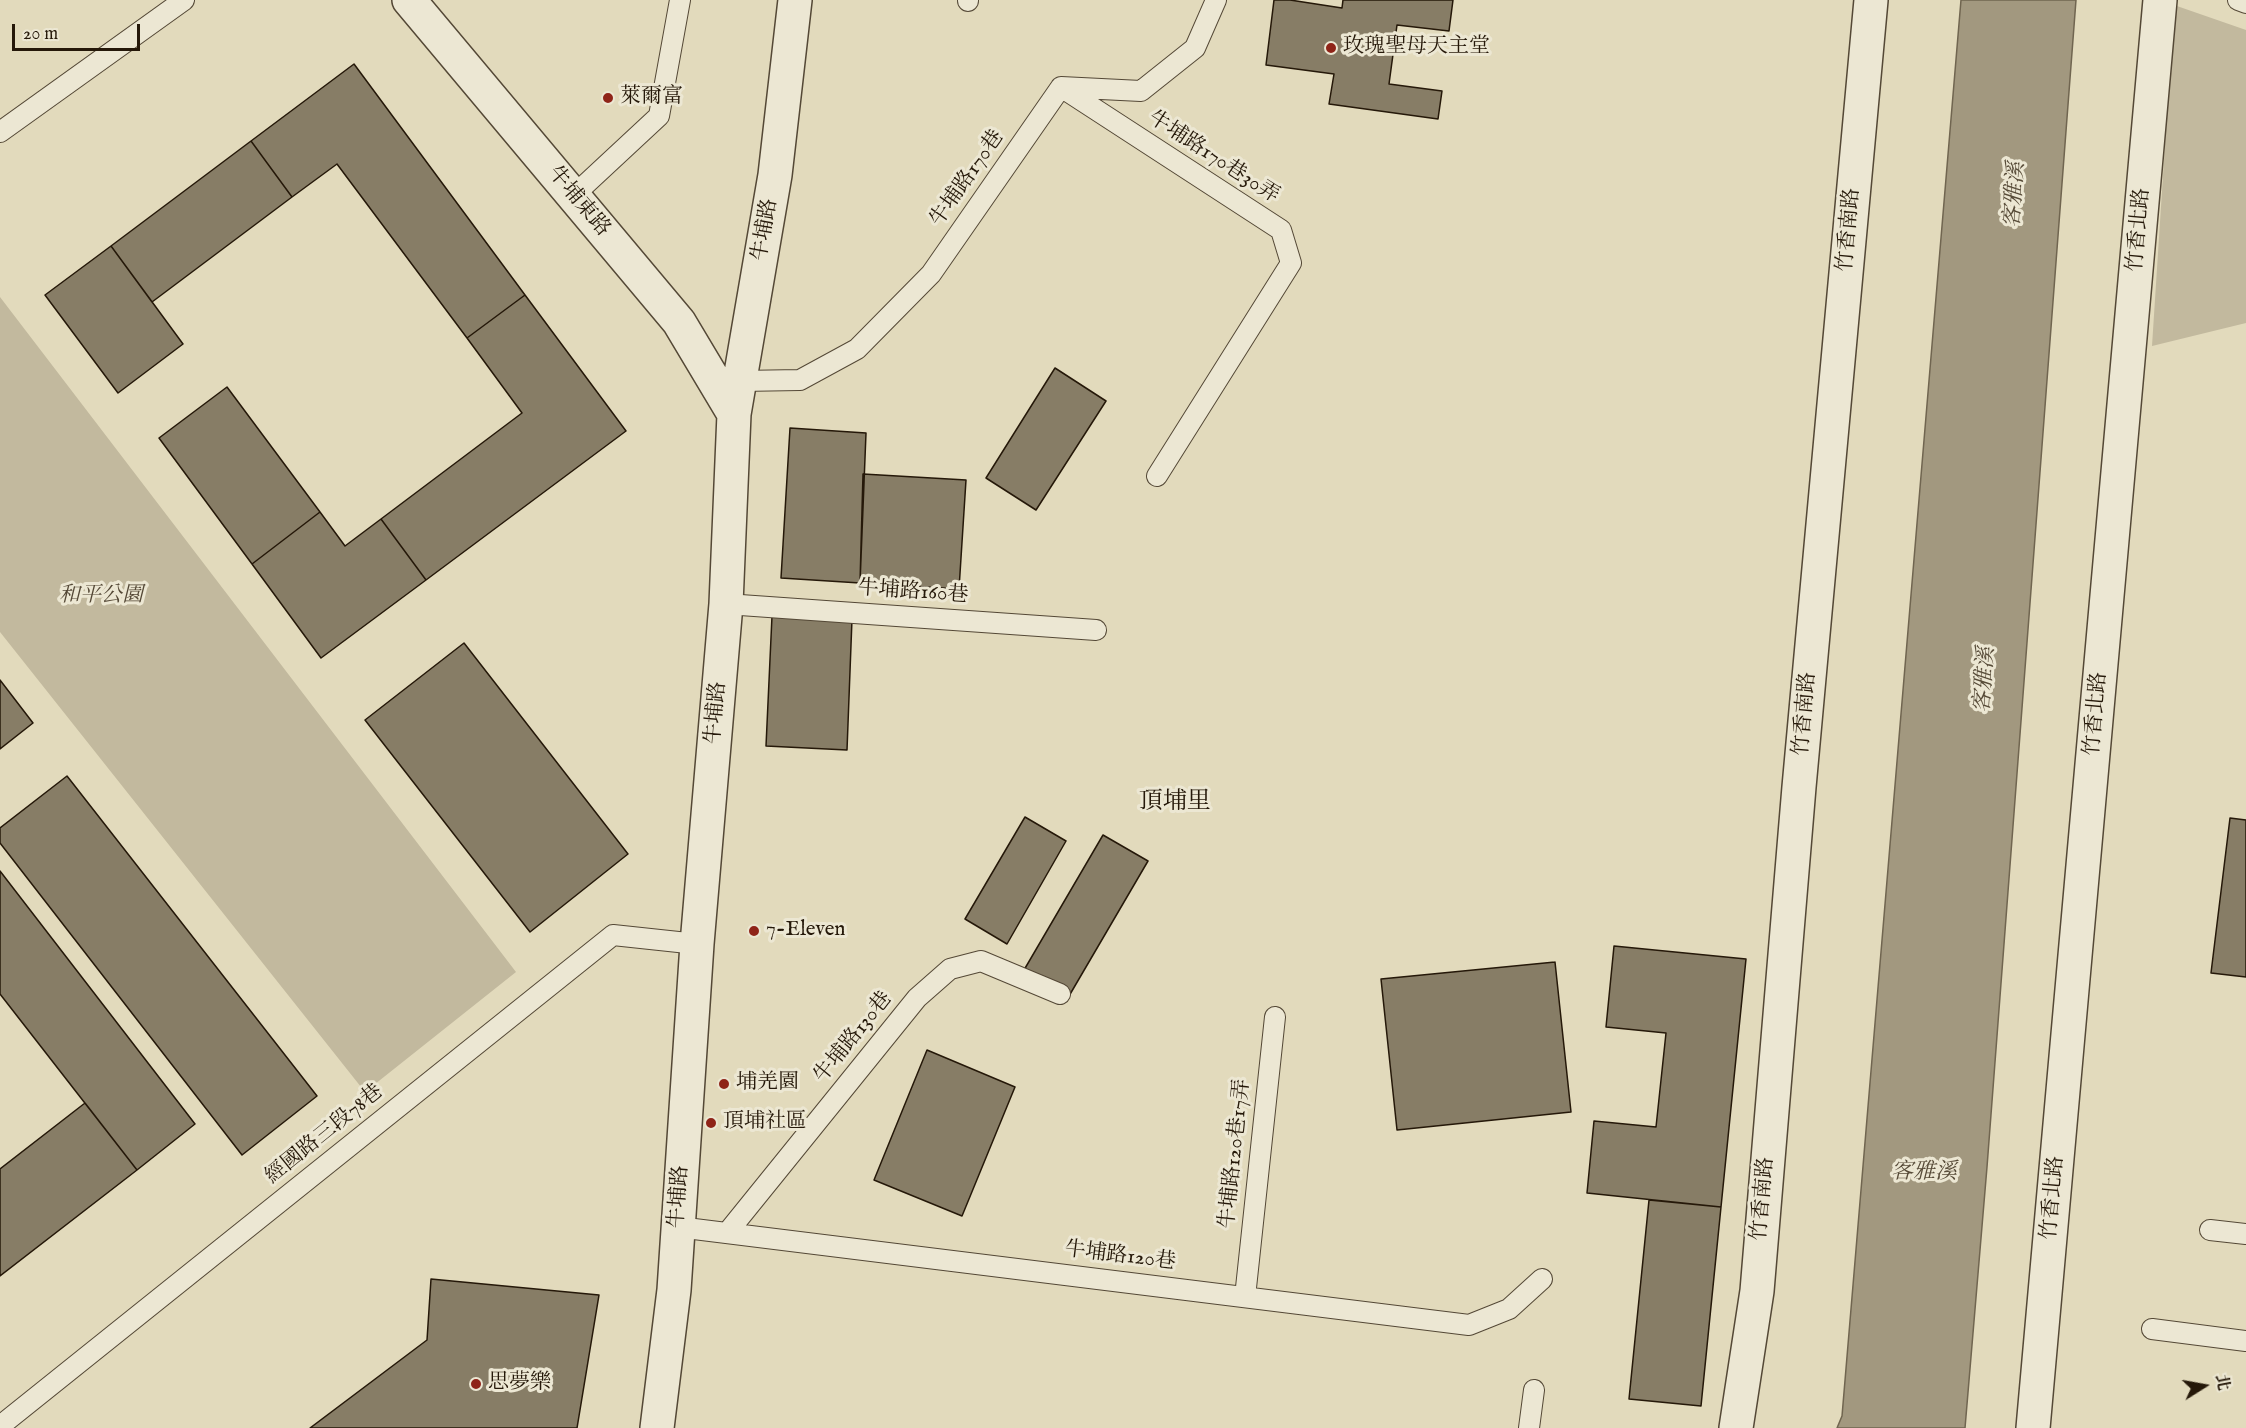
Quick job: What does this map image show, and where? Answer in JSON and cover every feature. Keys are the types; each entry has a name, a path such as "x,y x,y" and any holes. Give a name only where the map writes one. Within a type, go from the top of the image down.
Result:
{"street":[{"name":"牛埔東路","path":"409,0 679,322 734,414"},
{"name":"牛埔路","path":"657,1428 674,1290 697,944 726,604 734,414 775,175 795,0"},
{"name":"竹香南路","path":"1736,1428 1757,1291 1800,776 1871,0"},
{"name":"竹香北路","path":"2033,1428 2160,0"}],"lane":[{"path":"0,132 184,0"},
{"path":"573,196 659,116 680,0"},
{"path":"1061,87 1141,91 1195,48 1216,0"},
{"path":"2238,0 2246,3"},
{"name":"牛埔路170巷","path":"740,381 800,380 857,349 931,274 1061,87"},
{"name":"牛埔路170巷30弄","path":"1061,87 1281,230 1291,263 1273,295 1157,476"},
{"name":"牛埔路160巷","path":"726,604 1096,630"},
{"name":"經國路三段78巷","path":"0,1426 613,934 697,944"},
{"name":"牛埔路130巷","path":"727,1233 917,998 950,969 981,961 1060,994"},
{"name":"牛埔路120巷17弄","path":"1245,1297 1275,1017"},
{"name":"牛埔路120巷","path":"678,1227 1469,1325 1509,1309 1542,1279"},
{"path":"2210,1230 2246,1234"},
{"path":"2152,1329 2246,1341"},
{"path":"1529,1428 1534,1390"}],"green space":[{"path":"2174,5 2246,30 2246,323 2152,346"},
{"name":"和平公園","path":"0,297 516,972 365,1092 0,632"}],"water":[{"name":"客雅溪","path":"1961,0 2076,0 1965,1428 1837,1428 1842,1416"}],"building":[{"name":"玫瑰聖母天主堂","path":"1274,0 1290,0 1342,8 1343,0 1453,0 1449,31 1397,25 1389,84 1442,91 1438,119 1329,104 1334,74 1266,65"},
{"path":"354,64 525,295 467,338 337,164 292,197 251,141"},
{"path":"251,141 292,197 152,302 111,246"},
{"path":"111,246 183,344 118,393 45,295"},
{"path":"525,295 626,431 426,580 381,519 522,413 467,338"},
{"path":"1055,368 1106,401 1036,510 986,478"},
{"path":"227,387 320,512 252,564 159,438"},
{"path":"790,428 866,433 860,583 781,578"},
{"path":"863,474 966,480 959,589 860,583"},
{"path":"320,512 345,546 381,519 426,580 321,658 252,564"},
{"path":"772,616 852,619 847,750 766,746"},
{"path":"464,643 628,854 530,932 365,720"},
{"path":"0,680 33,723 0,749"},
{"path":"67,776 317,1096 242,1155 0,843 0,828"},
{"path":"1025,817 1066,841 1007,944 965,919"},
{"path":"2230,818 2246,820 2246,977 2211,973"},
{"path":"1103,835 1148,861 1069,996 1024,970"},
{"path":"0,871 195,1124 137,1170 0,994"},
{"path":"1614,946 1746,959 1721,1207 1587,1193 1594,1121 1656,1127 1666,1033 1606,1027"},
{"path":"1555,962 1571,1112 1397,1130 1381,979"},
{"path":"927,1050 1015,1087 962,1216 874,1180"},
{"path":"85,1103 137,1170 0,1276 0,1169"},
{"path":"1649,1200 1721,1207 1701,1406 1629,1399"},
{"name":"思夢樂","path":"431,1279 599,1295 577,1428 310,1428 427,1340"}],"place":[{"name":"玫瑰聖母天主堂","path":"1331,48"},
{"name":"萊爾富","path":"608,98"},
{"name":"7-Eleven","path":"754,931"},
{"name":"埔羌園","path":"724,1084"},
{"name":"頂埔社區","path":"711,1123"},
{"name":"思夢樂","path":"476,1384"}],"district":[{"name":"頂埔里","path":"1175,803"}]}
